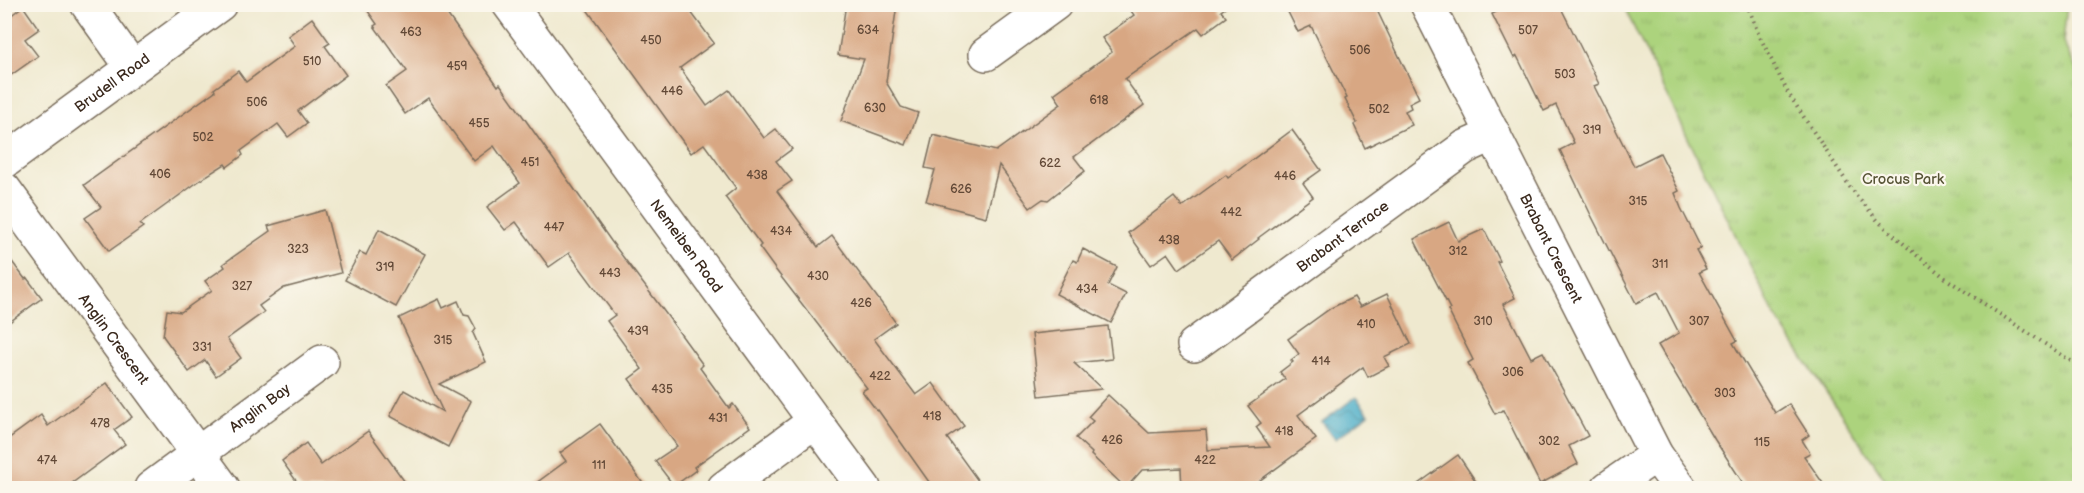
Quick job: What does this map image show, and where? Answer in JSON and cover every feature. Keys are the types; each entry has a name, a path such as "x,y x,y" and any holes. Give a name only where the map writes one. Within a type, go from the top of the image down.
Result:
{"street":[{"path":"87,4 132,67"},
{"name":"Brudell Road","path":"4,162 220,4"},
{"name":"Nemeiben Road","path":"508,4 864,489"},
{"path":"986,54 1055,4"},
{"name":"Brabant Crescent","path":"1427,4 1656,455 1680,489"},
{"name":"Brabant Terrace","path":"1194,345 1465,147 1494,134"},
{"name":"Anglin Crescent","path":"4,189 223,489"},
{"name":"Anglin Bay","path":"151,489 322,362"},
{"path":"724,489 815,422"},
{"path":"1608,489 1656,455"}],"path":[{"path":"1747,4 1758,33 1788,93 1850,187 1878,221 1948,280 2079,367"}],"green space":[{"name":"Crocus Park","path":"1623,5 2067,5 2063,42 2080,77 2079,488 1891,488 1775,316"}],"water":[{"path":"1356,397 1369,414 1335,439 1322,422"}],"building":[{"path":"363,4 440,4 703,365 700,368 729,408 733,404 750,427 694,467 696,470 674,486 655,461 677,446 629,379 642,369 607,321 615,315 569,253 549,267 516,222 505,230 487,207 520,183 494,146 474,161 428,98 405,114 386,86 407,71 374,26 377,24"},
{"path":"583,4 685,4 714,43 680,68 707,106 729,90 764,138 776,129 792,149 776,161 792,181 777,191 818,247 832,236 896,323 874,339 916,395 933,383 964,426 947,438 984,489 934,489 862,391 867,388 775,269 759,247 761,245 725,197 736,188 704,144 691,153"},
{"path":"846,4 897,4 886,82 901,107 918,113 906,145 841,121 864,59 838,55"},
{"path":"1126,4 1231,4 1221,11 1226,17 1203,34 1198,28 1125,79 1144,105 1074,157 1085,171 1048,200 1043,199 1030,208 999,165 986,217 926,201 935,170 925,168 933,135 996,151 1061,104 1054,94 1112,52 1102,38 1134,15"},
{"path":"1284,4 1374,4 1419,98 1409,103 1411,108 1405,111 1412,125 1365,148 1354,125 1357,123 1345,99 1347,98 1311,26 1298,32"},
{"path":"1513,4 1559,4 1599,84 1594,86 1634,166 1660,153 1679,191 1675,193 1681,208 1701,248 1696,250 1706,269 1699,272 1737,341 1733,343 1775,413 1789,404 1809,435 1802,440 1810,453 1804,456 1827,489 1747,489 1715,440 1658,345 1679,333 1658,292 1636,303 1560,150 1574,143 1556,105 1544,111 1517,56 1514,58 1492,14"},
{"path":"23,6 39,29 25,39 38,56 4,80 4,11 9,17"},
{"path":"312,18 330,43 325,46 346,75 298,111 307,123 288,137 278,124 241,151 243,155 227,167 225,164 206,176 140,224 143,227 109,251 85,218 101,207 84,185 215,91 214,89 238,71 246,82 295,46 288,36"},
{"path":"1292,130 1321,170 1303,183 1313,197 1232,260 1218,241 1179,269 1168,253 1151,265 1128,233 1174,197 1182,207 1226,175 1228,178"},
{"path":"325,210 341,273 284,288 259,306 264,312 227,339 241,358 216,376 205,360 189,372 163,336 167,310 181,312 212,290 205,281 225,267 223,264 270,231 268,226"},
{"path":"1449,222 1458,241 1484,229 1515,298 1503,304 1531,358 1543,352 1588,436 1569,446 1578,464 1540,484 1503,410 1495,414 1468,363 1473,360 1414,239"},
{"path":"379,229 425,254 396,307 345,280 360,252 366,255"},
{"path":"1083,249 1117,267 1108,285 1126,294 1111,323 1056,294 1073,260 1077,262"},
{"path":"4,251 42,298 4,326"},
{"path":"1387,294 1411,344 1384,357 1389,366 1368,377 1363,367 1298,415 1316,439 1248,489 1182,489 1181,468 1142,470 1126,488 1076,438 1093,421 1088,417 1108,395 1149,433 1206,430 1208,450 1270,447 1256,427 1261,423 1248,406 1285,379 1280,372 1299,354 1288,339 1331,308 1354,297 1360,307"},
{"path":"439,299 443,308 458,301 464,315 469,316 476,329 473,333 486,362 439,384 471,401 448,447 390,416 404,390 443,412 399,318"},
{"path":"1108,326 1112,359 1074,363 1102,389 1039,396 1032,334"},
{"path":"107,383 132,417 114,430 125,444 64,489 4,489 4,442 41,415 48,426"},
{"path":"600,424 647,489 528,489 566,461 560,453"},
{"path":"368,431 410,489 302,489 282,461 306,443 321,465"},
{"path":"1458,455 1481,489 1411,489"}]}
